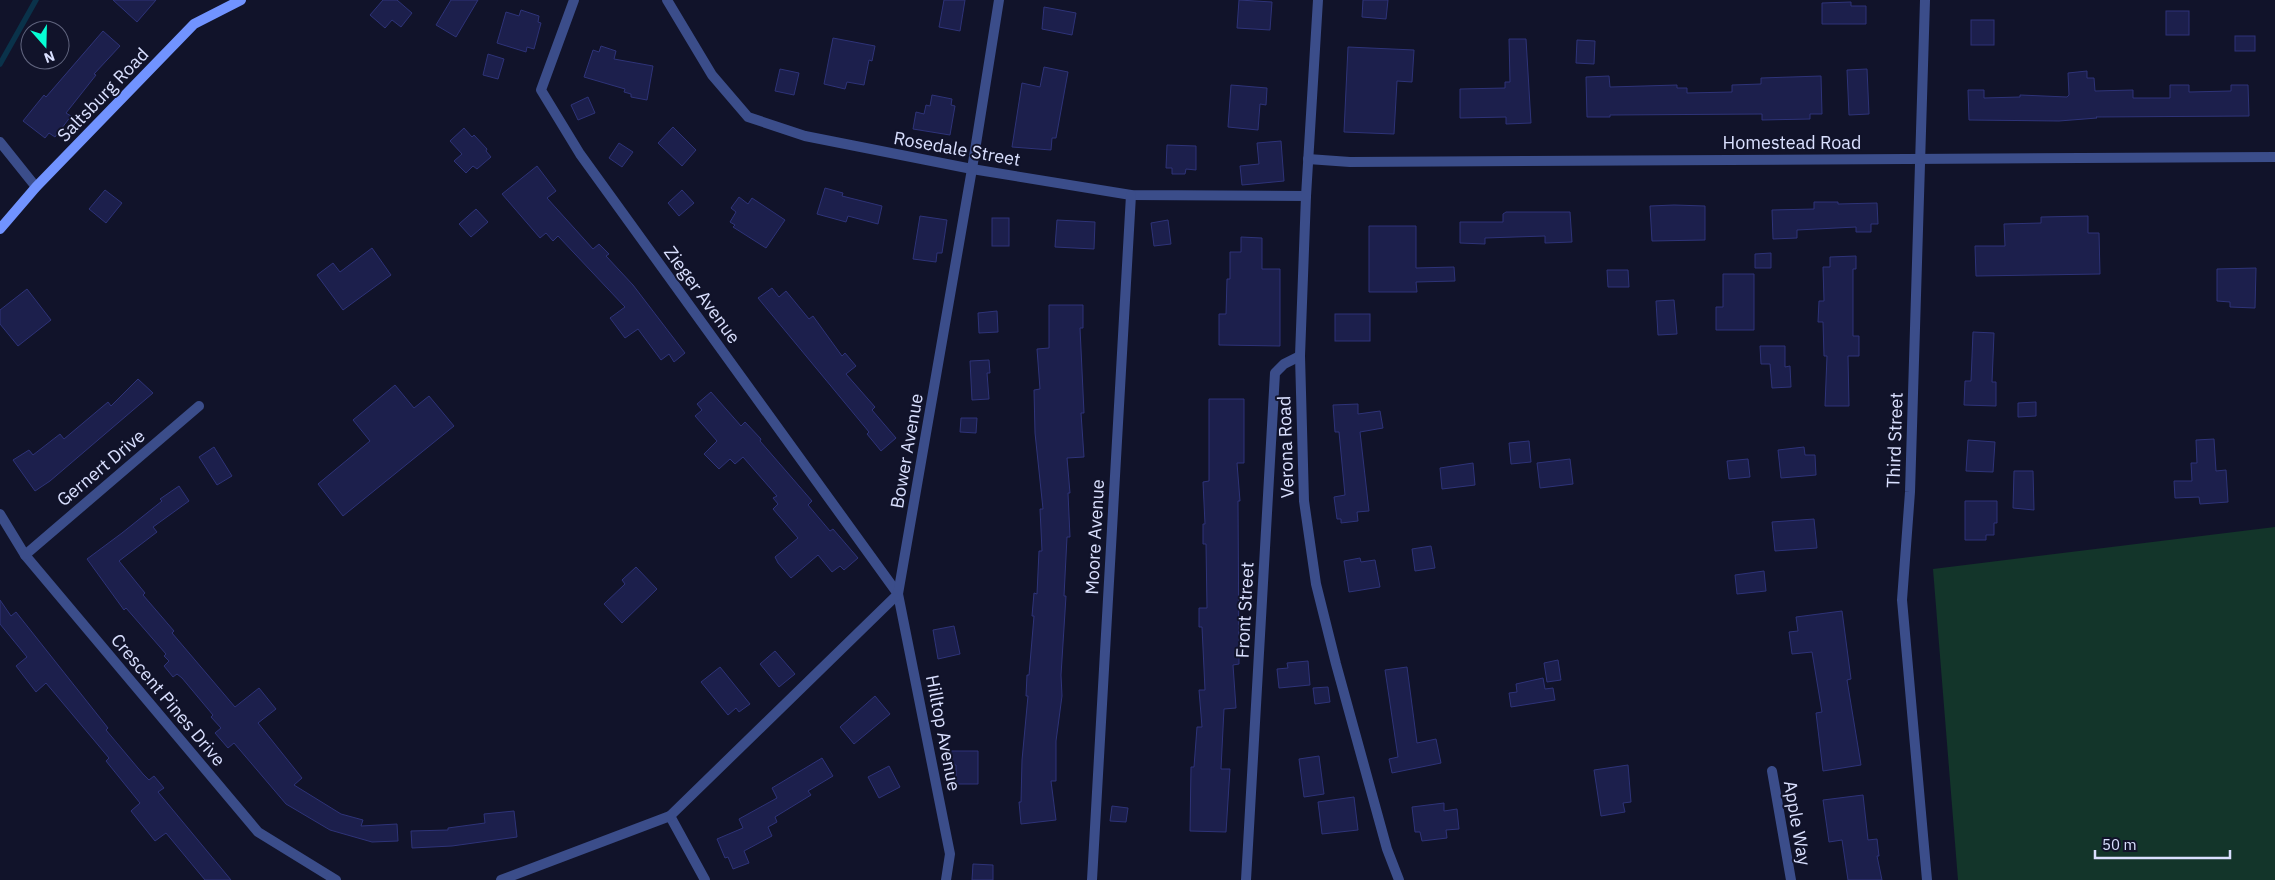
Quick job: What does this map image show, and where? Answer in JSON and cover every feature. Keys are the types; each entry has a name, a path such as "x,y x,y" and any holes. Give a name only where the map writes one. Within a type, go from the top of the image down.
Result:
{"main road":[{"name":"Saltsburg Road","path":"0,229 36,187 194,24 241,0"}],"street":[{"name":"Zieger Avenue","path":"574,0 541,90 580,154 898,594"},
{"name":"Rosedale Street","path":"667,0 712,75 748,117 805,136 972,169 1131,195 1306,196"},
{"name":"Bower Avenue","path":"898,594 972,169 999,0"},
{"name":"Verona Road","path":"1318,0 1306,196 1300,356 1304,501 1316,584 1345,703 1387,849 1399,880"},
{"name":"Third Street","path":"1925,0 1910,492 1902,600 1927,880"},
{"path":"0,142 36,187"},
{"name":"Homestead Road","path":"1308,159 1368,162 2275,157"},
{"name":"Moore Avenue","path":"1092,880 1131,195"},
{"name":"Front Street","path":"1246,880 1275,373 1284,364 1300,356"},
{"name":"Gernert Drive","path":"24,555 199,406"},
{"name":"Crescent Pines Drive","path":"0,514 24,555 258,832 336,880"},
{"path":"501,880 670,816 898,594"},
{"name":"Hilltop Avenue","path":"898,594 950,854 946,880"},
{"name":"Apple Way","path":"1772,771 1791,880"},
{"path":"670,816 705,880"}],"green space":[{"path":"2275,527 2275,880 1958,880 1933,569"}],"building":[{"path":"113,0 156,0 137,22"},
{"path":"383,0 397,0 412,13 401,27 392,20 385,28 370,15"},
{"path":"451,0 478,0 456,37 436,25"},
{"path":"944,0 965,0 960,31 939,27"},
{"path":"1239,0 1272,2 1270,30 1237,28"},
{"path":"1363,0 1388,0 1386,19 1362,17"},
{"path":"1851,2 1851,6 1866,6 1866,24 1822,24 1822,3"},
{"path":"1044,7 1076,13 1072,35 1042,29"},
{"path":"521,10 539,16 538,22 541,23 534,49 527,47 526,52 497,43 506,12 519,16"},
{"path":"2166,11 2189,11 2189,35 2166,35"},
{"path":"1971,20 1994,20 1994,45 1971,45"},
{"path":"103,31 120,46 94,74 96,75 66,113 71,116 55,137 49,133 45,138 23,121 44,95 46,97"},
{"path":"2235,36 2255,36 2255,51 2235,51"},
{"path":"833,38 875,46 872,61 869,60 864,85 847,82 845,89 824,84"},
{"path":"1509,39 1526,39 1531,123 1506,124 1506,117 1460,118 1460,89 1505,88 1505,82 1510,82"},
{"path":"1577,40 1595,41 1594,64 1576,63"},
{"path":"601,46 616,51 614,59 653,66 647,100 631,97 631,94 624,92 625,89 584,77 593,50 599,52"},
{"path":"1348,47 1414,50 1412,82 1397,81 1394,134 1344,132"},
{"path":"488,54 504,59 498,79 483,75"},
{"path":"1044,67 1068,72 1056,138 1052,138 1051,150 1012,147 1022,83 1040,87"},
{"path":"780,69 799,73 794,95 775,91"},
{"path":"1867,69 1869,114 1849,115 1847,70"},
{"path":"2087,71 2087,78 2094,78 2095,91 2133,90 2133,98 2170,98 2170,85 2189,85 2189,92 2231,91 2231,85 2248,85 2249,116 2096,117 2059,121 1969,120 1968,90 1984,90 1984,98 2020,97 2020,95 2067,97 2069,95 2068,73"},
{"path":"1609,76 1610,87 1677,85 1677,88 1687,88 1687,93 1732,92 1732,85 1761,84 1761,78 1821,76 1822,114 1810,114 1810,119 1762,120 1762,114 1610,115 1610,117 1587,117 1586,77"},
{"path":"1231,85 1267,88 1266,105 1260,104 1258,130 1228,127"},
{"path":"932,95 952,99 951,105 955,106 950,135 913,129 916,112 924,114 926,105 930,106"},
{"path":"588,97 595,113 578,120 571,105"},
{"path":"673,127 696,150 682,166 658,143"},
{"path":"464,128 472,137 474,135 487,149 486,151 491,157 477,169 473,166 466,173 454,161 462,154 450,141"},
{"path":"1281,141 1284,181 1242,185 1240,166 1259,164 1257,143"},
{"path":"619,143 633,152 622,167 609,158"},
{"path":"1167,145 1196,146 1196,170 1186,169 1185,174 1172,174 1172,168 1166,168"},
{"path":"537,166 556,191 547,198 593,249 599,244 609,254 606,256 633,285 685,353 674,362 669,354 661,360 638,329 625,338 610,318 625,307 558,236 553,241 546,233 540,238 502,194"},
{"path":"825,188 843,193 842,196 882,206 878,224 848,216 846,222 817,214"},
{"path":"105,190 122,203 106,223 89,209"},
{"path":"682,190 694,203 679,216 668,203"},
{"path":"739,197 748,204 752,198 785,220 766,248 733,227 735,225 730,222 736,212 731,208"},
{"path":"1814,202 1838,202 1838,204 1877,203 1878,224 1871,224 1871,232 1856,232 1856,227 1797,230 1797,238 1773,239 1772,210 1814,209"},
{"path":"1650,206 1705,206 1705,240 1652,241"},
{"path":"476,209 488,222 471,237 459,224"},
{"path":"1506,212 1570,212 1572,242 1545,243 1545,236 1485,238 1485,244 1460,243 1460,222 1503,222 1503,214"},
{"path":"920,216 947,220 942,253 937,253 936,262 913,259"},
{"path":"2088,216 2088,233 2099,233 2100,274 1976,276 1975,246 2005,246 2004,224 2041,223 2041,217"},
{"path":"992,218 1009,218 1009,246 992,246"},
{"path":"1057,220 1095,222 1094,249 1055,247"},
{"path":"1168,220 1171,244 1154,246 1151,223"},
{"path":"1369,226 1416,226 1416,268 1454,267 1455,281 1416,282 1417,292 1369,292"},
{"path":"1241,237 1262,238 1262,269 1280,269 1280,346 1219,345 1219,314 1226,314 1227,279 1230,279 1230,252 1241,252"},
{"path":"372,248 391,275 343,310 317,275 333,263 340,272"},
{"path":"1771,253 1771,268 1755,268 1755,254"},
{"path":"1856,256 1856,269 1853,269 1853,336 1859,336 1859,356 1848,356 1849,406 1825,406 1827,356 1824,356 1823,322 1818,322 1819,301 1824,301 1823,267 1830,267 1830,257"},
{"path":"2256,268 2255,308 2230,307 2230,302 2217,301 2217,269"},
{"path":"1607,270 1628,270 1629,287 1608,287"},
{"path":"1723,274 1754,274 1754,330 1716,330 1716,307 1723,307"},
{"path":"772,288 779,297 786,291 809,319 813,316 842,356 845,353 856,366 846,374 875,407 872,410 896,438 881,451 867,434 869,432 758,298"},
{"path":"27,289 51,320 18,346 0,324 0,310"},
{"path":"1674,300 1677,334 1658,335 1656,301"},
{"path":"1049,305 1083,305 1083,328 1080,328 1084,413 1081,413 1084,457 1067,458 1070,493 1068,493 1070,537 1067,537 1064,596 1066,596 1061,675 1062,696 1056,741 1056,781 1051,781 1056,820 1021,824 1019,802 1021,802 1022,760 1028,696 1026,696 1027,675 1029,675 1034,593 1037,594 1039,551 1042,551 1040,509 1043,509 1035,433 1034,390 1040,389 1037,349 1049,348"},
{"path":"997,311 998,332 979,333 978,313"},
{"path":"1335,314 1370,314 1370,341 1335,341"},
{"path":"1973,332 1994,333 1992,382 1996,382 1996,406 1964,405 1965,381 1971,381"},
{"path":"1760,346 1785,346 1785,367 1790,366 1791,387 1772,388 1770,364 1761,364"},
{"path":"989,360 990,373 987,373 989,399 972,400 970,361"},
{"path":"138,379 153,393 50,481 35,491 13,460 29,450 33,455 60,434 64,439 108,402 111,406"},
{"path":"395,385 414,408 429,396 454,426 343,516 318,484 370,441 353,420"},
{"path":"711,392 741,426 745,422 761,439 760,441 812,501 808,505 830,531 833,529 858,558 844,570 840,566 832,572 818,555 791,578 778,563 775,557 798,538 773,509 778,504 773,498 777,496 743,457 735,464 730,459 719,469 704,454 717,441 695,416 702,410 697,404"},
{"path":"1209,399 1244,399 1244,463 1237,463 1240,501 1238,501 1239,664 1233,665 1236,708 1224,709 1221,769 1230,769 1226,832 1190,831 1191,767 1194,767 1197,727 1202,727 1199,690 1205,690 1202,627 1199,627 1199,608 1207,608 1206,544 1203,544 1203,524 1205,524 1203,482 1209,481"},
{"path":"2036,402 2036,416 2018,417 2018,403"},
{"path":"1358,404 1358,414 1380,411 1383,428 1360,432 1369,511 1357,512 1358,521 1341,523 1341,519 1337,519 1334,497 1345,495 1339,432 1335,432 1333,405"},
{"path":"961,418 977,418 976,433 960,432"},
{"path":"2214,439 2216,471 2226,470 2228,502 2200,504 2199,497 2175,498 2174,481 2192,481 2191,463 2197,463 2196,440"},
{"path":"1968,440 1995,442 1993,472 1966,471"},
{"path":"1529,441 1531,462 1511,464 1509,443"},
{"path":"214,447 232,476 217,485 199,457"},
{"path":"1804,447 1805,455 1815,455 1816,475 1781,478 1778,450"},
{"path":"1570,459 1573,484 1540,488 1537,463"},
{"path":"1748,459 1750,477 1729,479 1727,461"},
{"path":"1473,463 1475,485 1442,489 1440,468"},
{"path":"2014,471 2033,471 2034,510 2013,508"},
{"path":"179,486 189,501 153,527 157,532 119,561 145,593 143,595 174,631 172,633 235,707 259,688 276,709 258,723 302,778 294,785 341,814 363,820 361,826 397,824 398,841 372,842 330,830 286,804 234,743 228,748 215,733 221,728 211,717 213,715 182,678 177,674 173,677 164,666 169,661 164,656 166,654 126,608 124,610 87,559 162,501 160,499"},
{"path":"1965,501 1997,501 1997,523 1994,523 1994,535 1986,535 1986,540 1965,540"},
{"path":"1814,519 1817,548 1775,551 1772,522"},
{"path":"1431,546 1435,568 1415,571 1412,549"},
{"path":"1360,558 1361,562 1375,560 1380,587 1349,592 1344,561"},
{"path":"636,567 657,589 622,623 604,604 625,584 622,580"},
{"path":"1764,571 1766,591 1737,594 1735,575"},
{"path":"0,600 11,616 16,612 108,728 106,730 143,774 149,780 154,776 164,788 158,792 231,880 205,880 166,833 155,841 131,811 140,803 106,761 109,758 46,683 36,692 16,666 27,657 0,624"},
{"path":"1842,611 1851,679 1847,680 1861,765 1823,771 1816,713 1822,712 1812,652 1792,654 1789,632 1798,631 1796,617"},
{"path":"954,626 960,654 938,659 933,630"},
{"path":"775,651 795,674 779,687 760,664"},
{"path":"1558,660 1561,680 1547,682 1544,663"},
{"path":"1308,661 1310,685 1279,688 1277,669 1288,668 1287,663"},
{"path":"720,667 750,704 739,712 736,708 728,715 701,682"},
{"path":"1407,667 1417,743 1436,739 1441,763 1392,773 1389,759 1398,757 1385,670"},
{"path":"1543,678 1545,689 1553,688 1555,700 1511,707 1509,693 1517,692 1516,684"},
{"path":"1328,687 1330,702 1315,704 1313,688"},
{"path":"875,696 890,714 854,744 840,727"},
{"path":"950,751 978,751 978,784 956,784 956,765 950,765"},
{"path":"1319,756 1324,794 1304,797 1299,759"},
{"path":"822,758 833,776 808,791 811,795 775,817 777,822 768,827 772,836 744,851 749,863 733,869 728,857 725,858 717,839 743,828 739,819 777,798 772,788"},
{"path":"1628,765 1631,802 1623,803 1625,812 1601,816 1594,770"},
{"path":"889,766 900,787 879,798 868,777"},
{"path":"1863,795 1868,840 1877,839 1879,856 1877,856 1882,880 1848,880 1842,840 1829,842 1823,800"},
{"path":"1354,797 1358,830 1322,834 1318,802"},
{"path":"1444,803 1444,811 1457,809 1459,829 1446,830 1447,838 1422,841 1420,832 1415,832 1412,807"},
{"path":"1112,806 1128,808 1126,822 1110,821"},
{"path":"514,811 517,837 452,846 412,848 411,831 448,830 448,828 485,823 484,814"},
{"path":"973,864 993,865 993,880 972,880"}],"waterway":[{"path":"0,64 36,0"}]}
